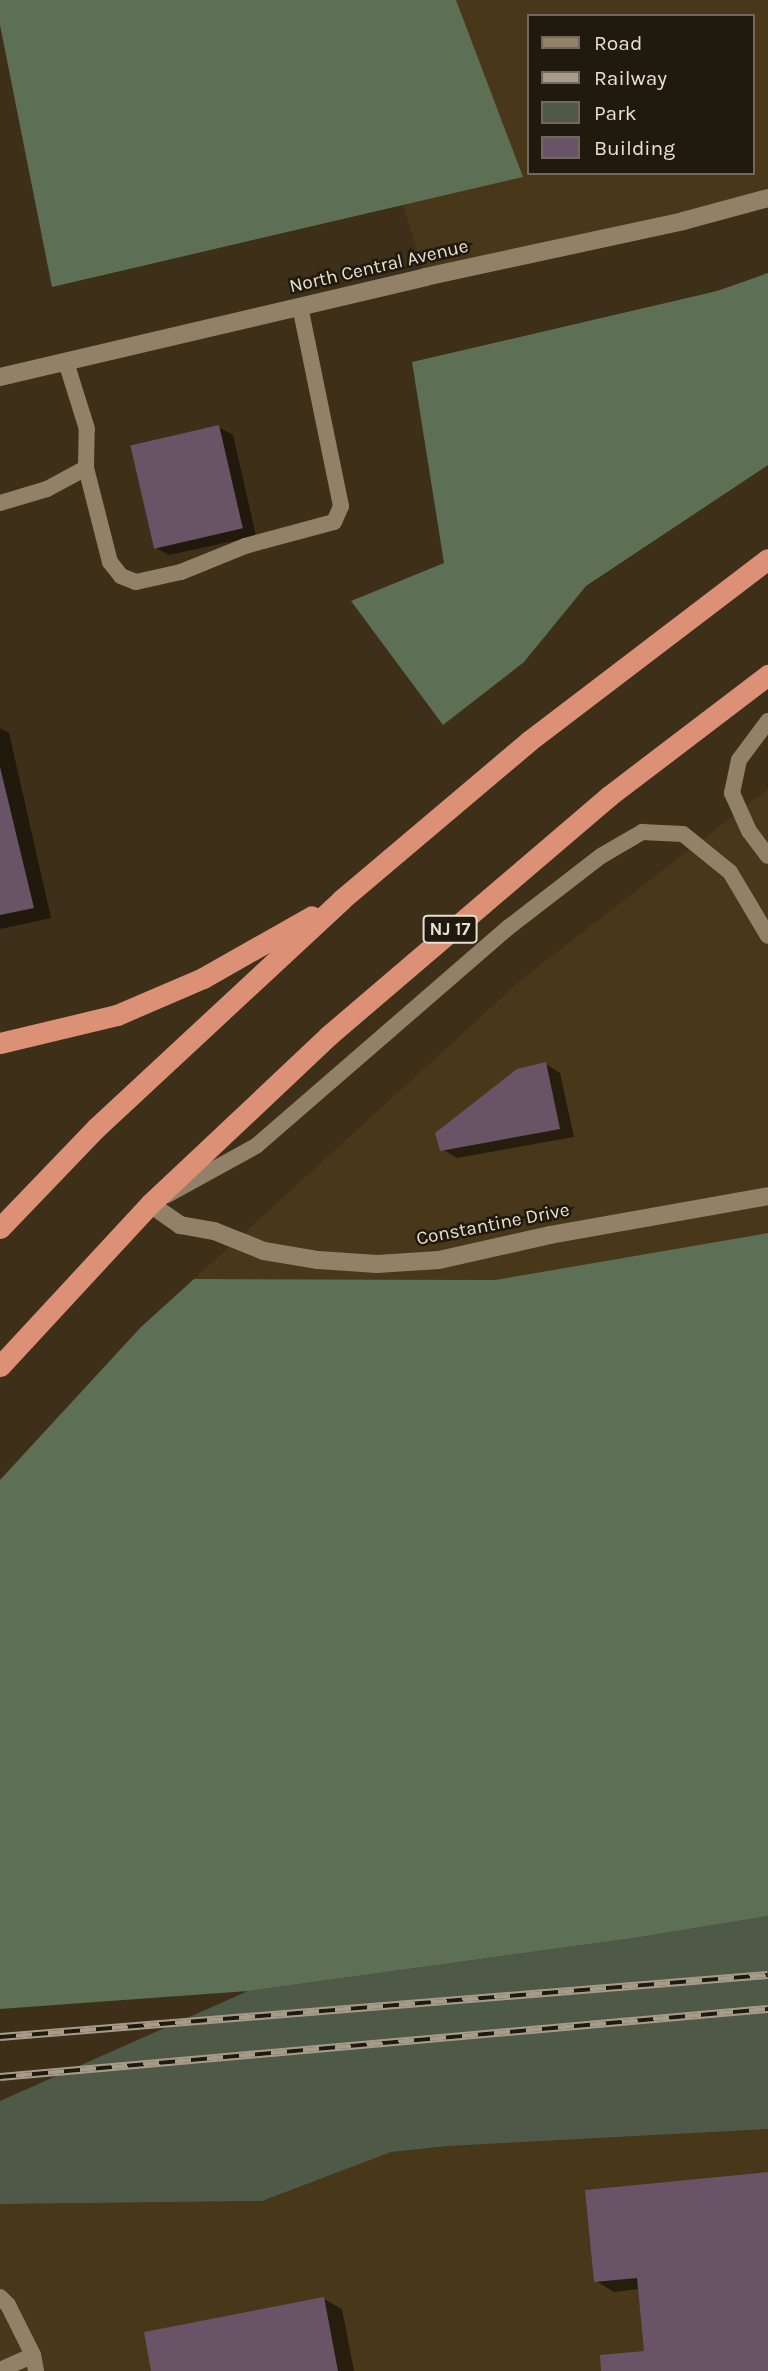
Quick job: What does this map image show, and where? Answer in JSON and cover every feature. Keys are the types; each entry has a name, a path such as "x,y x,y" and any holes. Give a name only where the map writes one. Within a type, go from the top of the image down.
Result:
{"highway":[{"path":"0,1228 96,1128 341,900 529,741 768,559"},
{"name":"NJ 17","path":"0,1366 150,1204 318,1045 419,955 609,796 768,676"},
{"path":"0,1043 117,1015 203,978 341,900"}],"main road":[{"name":"North Central Avenue","path":"0,377 300,306 683,221 768,198"},
{"name":"Constantine Drive","path":"150,1204 180,1225 214,1231 264,1251 318,1260 377,1264 439,1260 550,1235 768,1196"}],"lane":[{"path":"66,362 88,429 86,468 110,562 121,576 136,582 180,572 245,546 334,522 341,506 300,306"},
{"path":"0,503 47,489 86,468"},
{"path":"768,722 739,760 732,793 749,831 768,856"},
{"path":"150,1204 256,1146 509,927 601,856 642,832 683,834 730,872 768,936"},
{"path":"0,2297 8,2305 34,2363 0,2370"}],"shaded area":[{"path":"324,0 768,0 768,198 425,277 389,160"},
{"path":"768,789 768,1233 495,1280 194,1279 522,979"},
{"path":"768,2129 768,2371 0,2371 0,2204 262,2201 391,2152 448,2146"}],"green space":[{"path":"0,0 456,0 523,177 52,287 0,25"},
{"path":"768,273 768,465 586,586 524,662 443,725 351,601 444,563 412,362 717,291"},
{"path":"768,1233 768,1916 641,1937 248,1991 0,2009 0,1480 141,1327 194,1279 495,1280"},
{"path":"768,1916 768,2129 448,2146 391,2152 262,2201 0,2204 0,2101 248,1991 641,1937"}],"building":[{"path":"219,425 243,528 154,549 130,445"},
{"path":"0,767 34,908 0,915"},
{"path":"546,1062 560,1129 440,1151 435,1133 517,1069"},
{"path":"768,2172 768,2371 601,2371 600,2355 644,2351 637,2278 594,2282 585,2190"},
{"path":"324,2297 338,2371 151,2371 144,2332"}],"railway":[{"path":"0,2037 768,1975"},
{"path":"0,2077 768,2009"}]}
